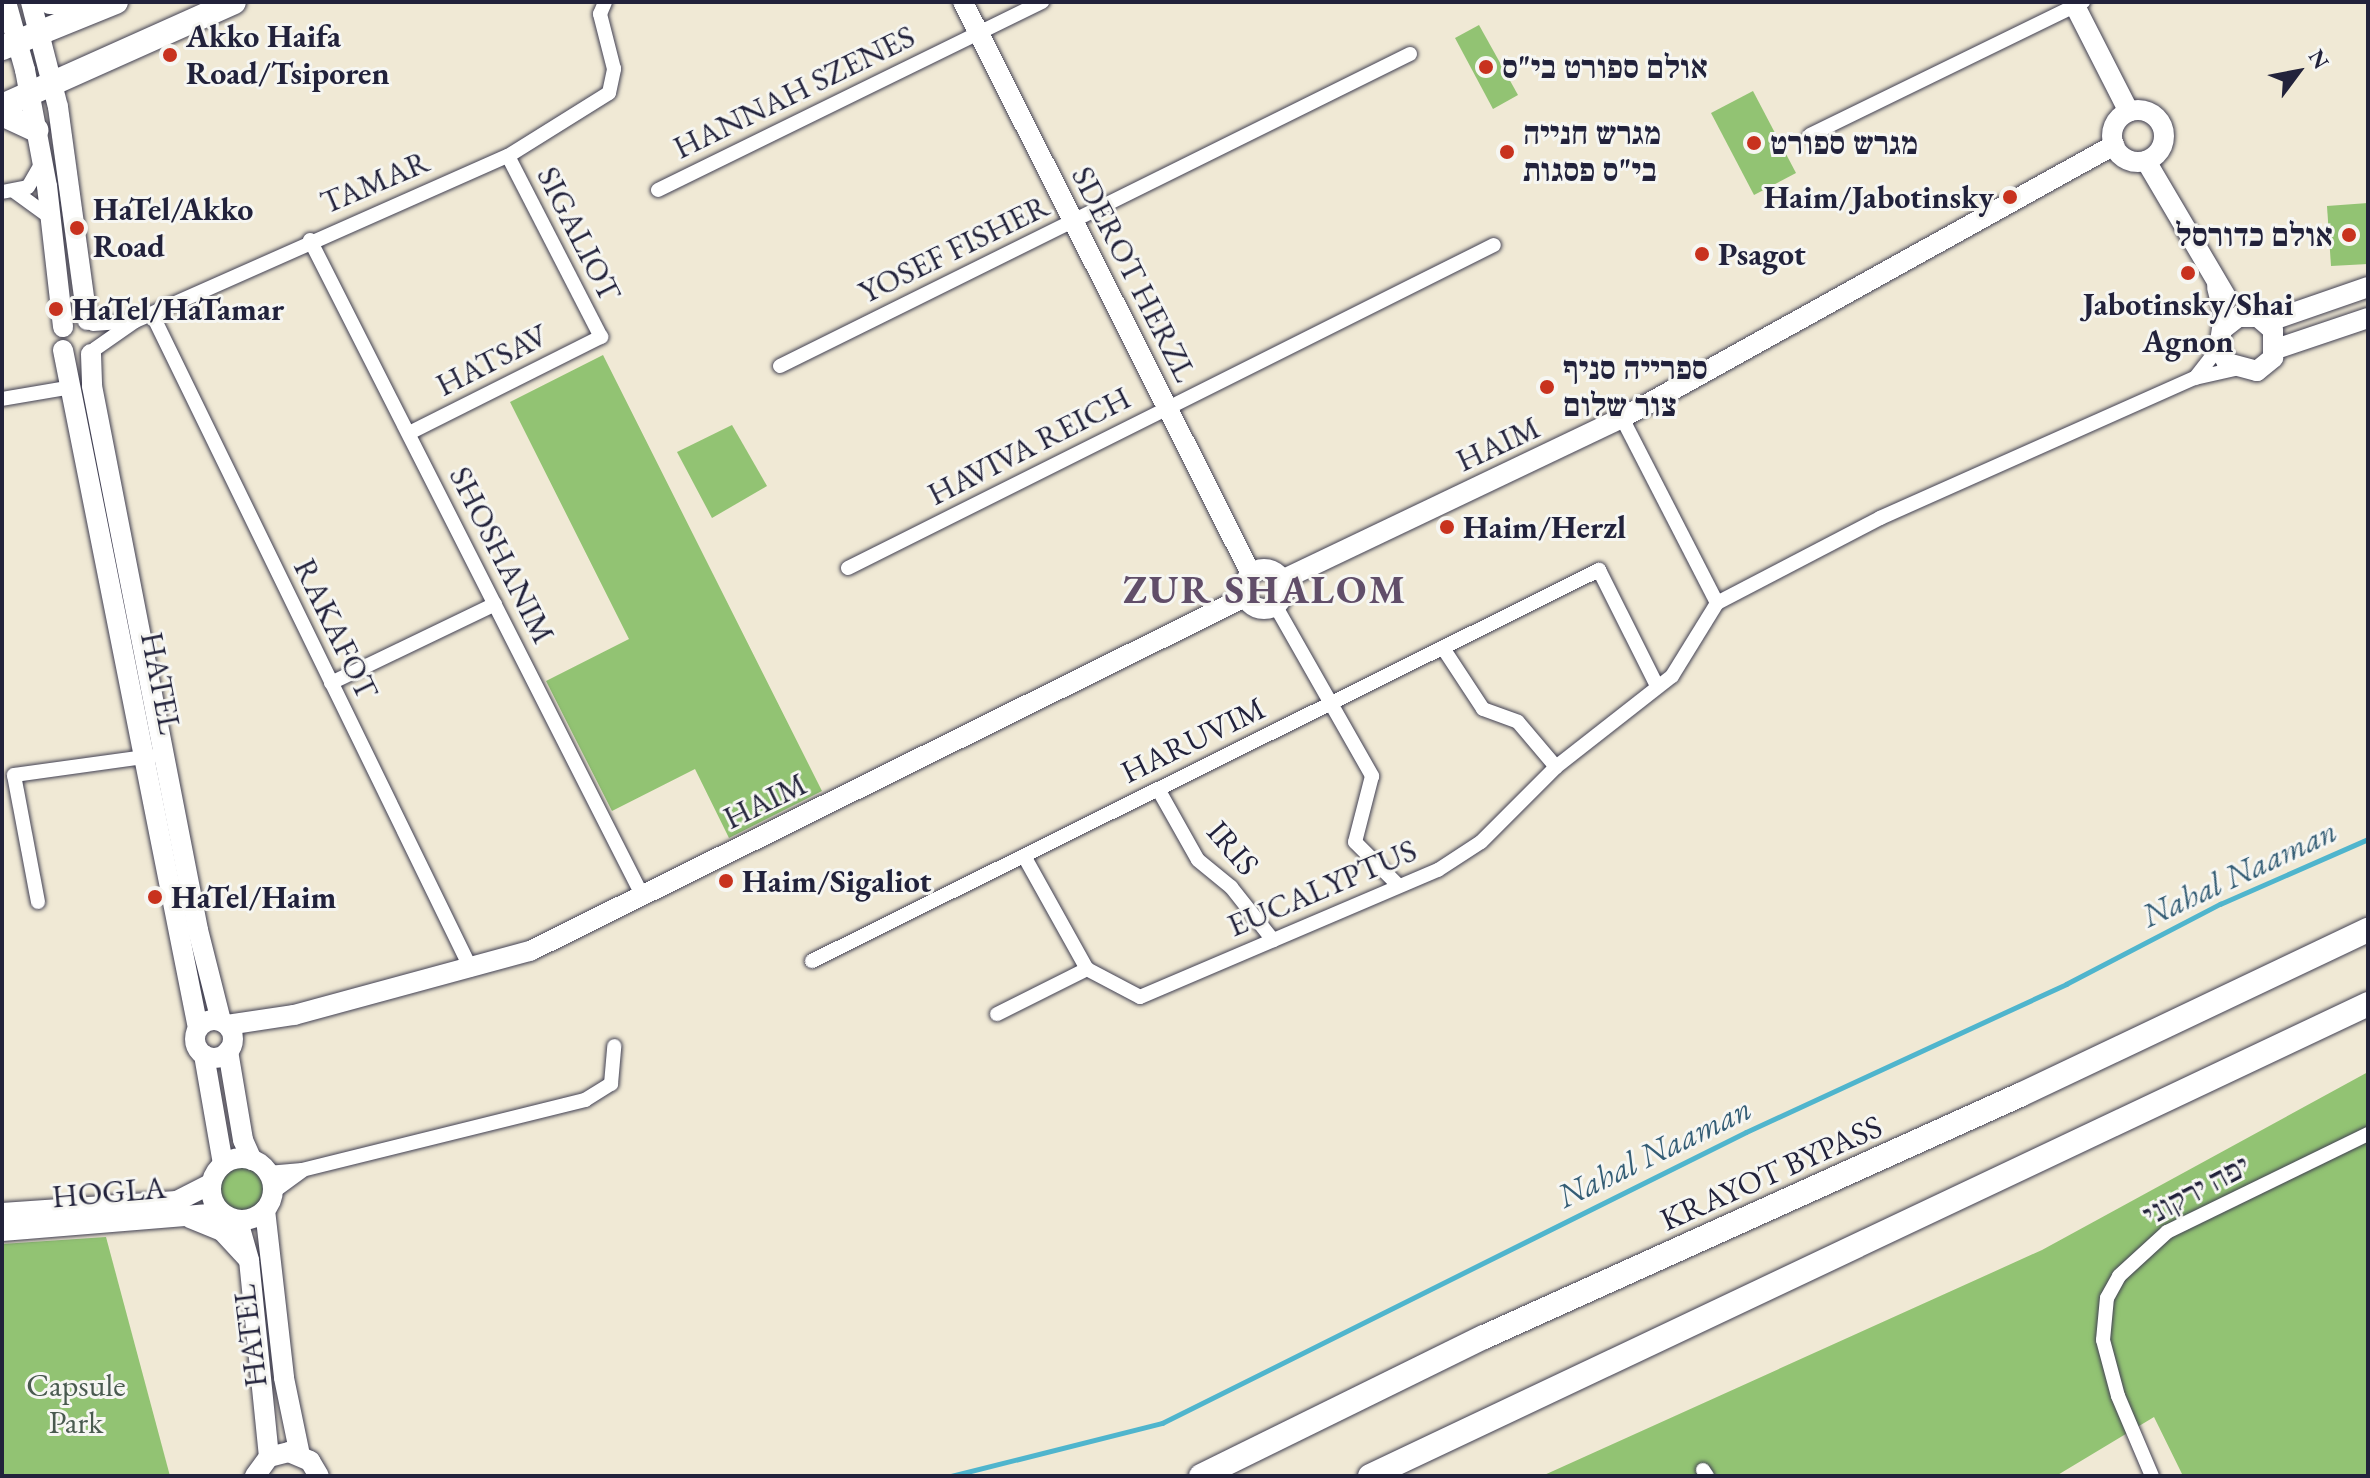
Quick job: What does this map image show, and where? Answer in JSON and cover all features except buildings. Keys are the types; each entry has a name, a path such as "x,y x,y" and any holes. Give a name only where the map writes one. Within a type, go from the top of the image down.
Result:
{"highway":[{"path":"50,2 81,6 102,2"},
{"path":"20,42 116,2"},
{"path":"2,106 54,86 234,2"},
{"path":"2,114 29,122 37,130"},
{"name":"KRAYOT BYPASS","path":"1201,1476 1484,1337 2020,1095 2368,930"},
{"path":"1370,1476 2368,1004"}],"street":[{"path":"6,2 20,42 43,162 63,327 63,350 79,358 93,352 98,337 90,322 54,86 20,42"},
{"path":"20,42 31,2"},
{"name":"TAMAR","path":"93,352 135,321 310,240 508,156 609,93 614,69 600,14 605,2"},
{"name":"SDEROT HERZL","path":"963,2 1251,574"},
{"name":"HANNAH SZENES","path":"658,190 1042,2"},
{"path":"1810,135 2077,3 2129,112"},
{"name":"YOSEF FISHER","path":"780,366 1410,54"},
{"path":"2147,111 2164,132 2161,150 2146,161 2127,160 2114,145 2114,125 2129,112 2147,111"},
{"name":"HAIM","path":"1282,580 1622,418 2114,145"},
{"name":"SIGALIOT","path":"508,156 601,337"},
{"path":"2146,161 2217,287 2258,318 2276,349"},
{"path":"8,192 36,180 43,162"},
{"path":"8,192 51,218"},
{"name":"SHOSHANIM","path":"310,240 642,895"},
{"name":"HAVIVA REICH","path":"848,568 1494,245"},
{"path":"2217,287 2222,338 2235,369"},
{"path":"2195,378 2222,338 2258,318 2368,287"},
{"name":"RAKAFOT","path":"152,314 471,969"},
{"path":"1622,418 1717,603 1880,518 2195,378 2235,369 2257,371 2276,349 2368,318"},
{"path":"63,327 74,319 90,322"},
{"name":"TAMAR","path":"90,322 135,321"},
{"name":"HATSAV","path":"409,433 601,337"},
{"name":"HATEL","path":"63,350 198,1028"},
{"name":"HATEL","path":"93,352 92,386 169,777 224,1023"},
{"path":"2,399 72,387"},
{"path":"1265,569 1282,580 1283,594 1275,605 1261,609 1245,597 1251,574 1265,569"},
{"name":"HARUVIM","path":"812,961 1599,570 1657,686"},
{"name":"HAIM","path":"224,1023 294,1015 530,951 1245,597"},
{"name":"EUCALYPTUS","path":"1087,969 1140,997 1438,870 1481,842 1556,767 1684,661 1717,603"},
{"path":"331,683 495,604"},
{"path":"1275,605 1372,776 1355,842 1398,885"},
{"path":"1443,648 1483,709 1518,722 1556,767"},
{"path":"38,902 14,775 145,755 161,763 169,777"},
{"name":"IRIS","path":"1158,789 1198,860 1231,887 1273,940"},
{"path":"997,1014 1087,969 1024,856"},
{"name":"HAIM","path":"230,1049 294,1015"},
{"path":"204,1055 216,1058 230,1049 224,1023 209,1020 198,1028 195,1039 204,1055 223,1164 211,1184"},
{"path":"223,1164 264,1184 302,1170 585,1100 611,1084 614,1046"},
{"name":"HATEL","path":"230,1049 240,1126 264,1184 284,1378 300,1455"},
{"name":"יפה ירקוני","path":"2152,1476 2118,1396 2103,1340 2107,1298 2119,1276 2167,1232 2368,1134"},
{"name":"HATEL","path":"211,1184 249,1260 257,1470"},
{"name":"HOGLA","path":"2,1213 177,1201 211,1184"},
{"name":"HOGLA","path":"2,1231 183,1216 230,1217 264,1184"},
{"path":"183,1216 222,1231 249,1260"},
{"path":"257,1470 300,1455 319,1476"}],"green space":[{"name":"אולם ספורט בי\"ס","path":"1479,25 1518,95 1493,109 1455,38"},
{"name":"מגרש ספורט","path":"1753,91 1796,173 1754,195 1711,113"},
{"name":"אולם כדורסל","path":"2368,203 2368,264 2331,266 2327,206"},
{"path":"603,355 822,791 729,838 695,769 612,811 546,681 629,639 510,402"},
{"path":"732,425 767,486 712,518 677,452"},
{"path":"2368,1072 2368,1476 2183,1476 2154,1417 2056,1476 1542,1476 2042,1250"},
{"path":"241,1167 256,1174 263,1189 256,1204 241,1211 226,1204 219,1189 226,1174"},
{"name":"Capsule Park","path":"106,1237 170,1476 2,1476 2,1244"}],"waterway":[{"name":"Nahal Naaman","path":"951,1476 1162,1423 1746,1132 2066,984 2220,904 2368,839"}],"place":[{"name":"Akko Haifa Road/Tsiporen","path":"170,55"},
{"name":"אולם ספורט בי\"ס","path":"1486,67"},
{"name":"מגרש ספורט","path":"1754,143"},
{"name":"מגרש חנייה בי\"ס פסגות","path":"1507,152"},
{"name":"Haim/Jabotinsky","path":"2010,197"},
{"name":"HaTel/Akko Road","path":"77,228"},
{"name":"אולם כדורסל","path":"2349,235"},
{"name":"Psagot","path":"1702,254"},
{"name":"Jabotinsky/Shai Agnon","path":"2188,273"},
{"name":"HaTel/HaTamar","path":"56,309"},
{"name":"ספרייה סניף צור שלום","path":"1547,387"},
{"name":"Haim/Herzl","path":"1447,527"},
{"name":"Haim/Sigaliot","path":"726,881"},
{"name":"HaTel/Haim","path":"155,897"}],"district":[{"name":"ZUR SHALOM","path":"1265,589"}]}
